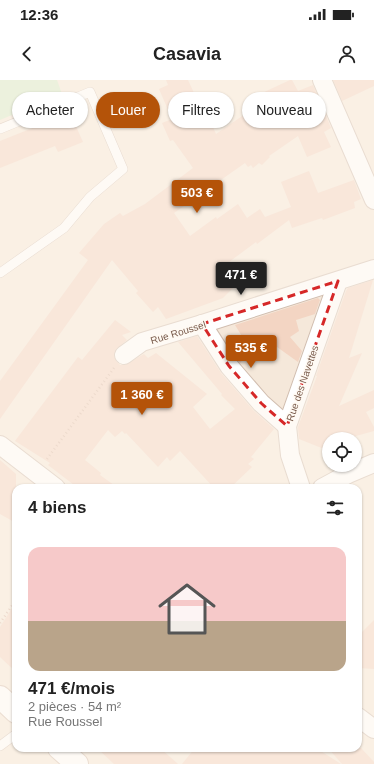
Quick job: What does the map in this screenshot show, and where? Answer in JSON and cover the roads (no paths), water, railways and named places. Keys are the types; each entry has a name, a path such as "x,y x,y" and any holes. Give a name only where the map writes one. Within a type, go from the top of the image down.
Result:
{"street":[{"path":"322,80 374,200"},
{"name":"Rue Roussel","path":"124,355 142,342 374,269"},
{"name":"Rue des Navettes","path":"300,484 290,455 287,426 338,281"},
{"path":"202,324 229,366 261,403 287,426"},
{"path":"0,445 51,484"},
{"path":"329,484 374,463"},
{"path":"0,697 12,708"},
{"path":"362,720 374,729"},
{"path":"64,752 77,764"}],"lane":[{"path":"0,129 90,92 122,169 90,197 64,228 0,273"},
{"path":"0,746 12,737"}]}
